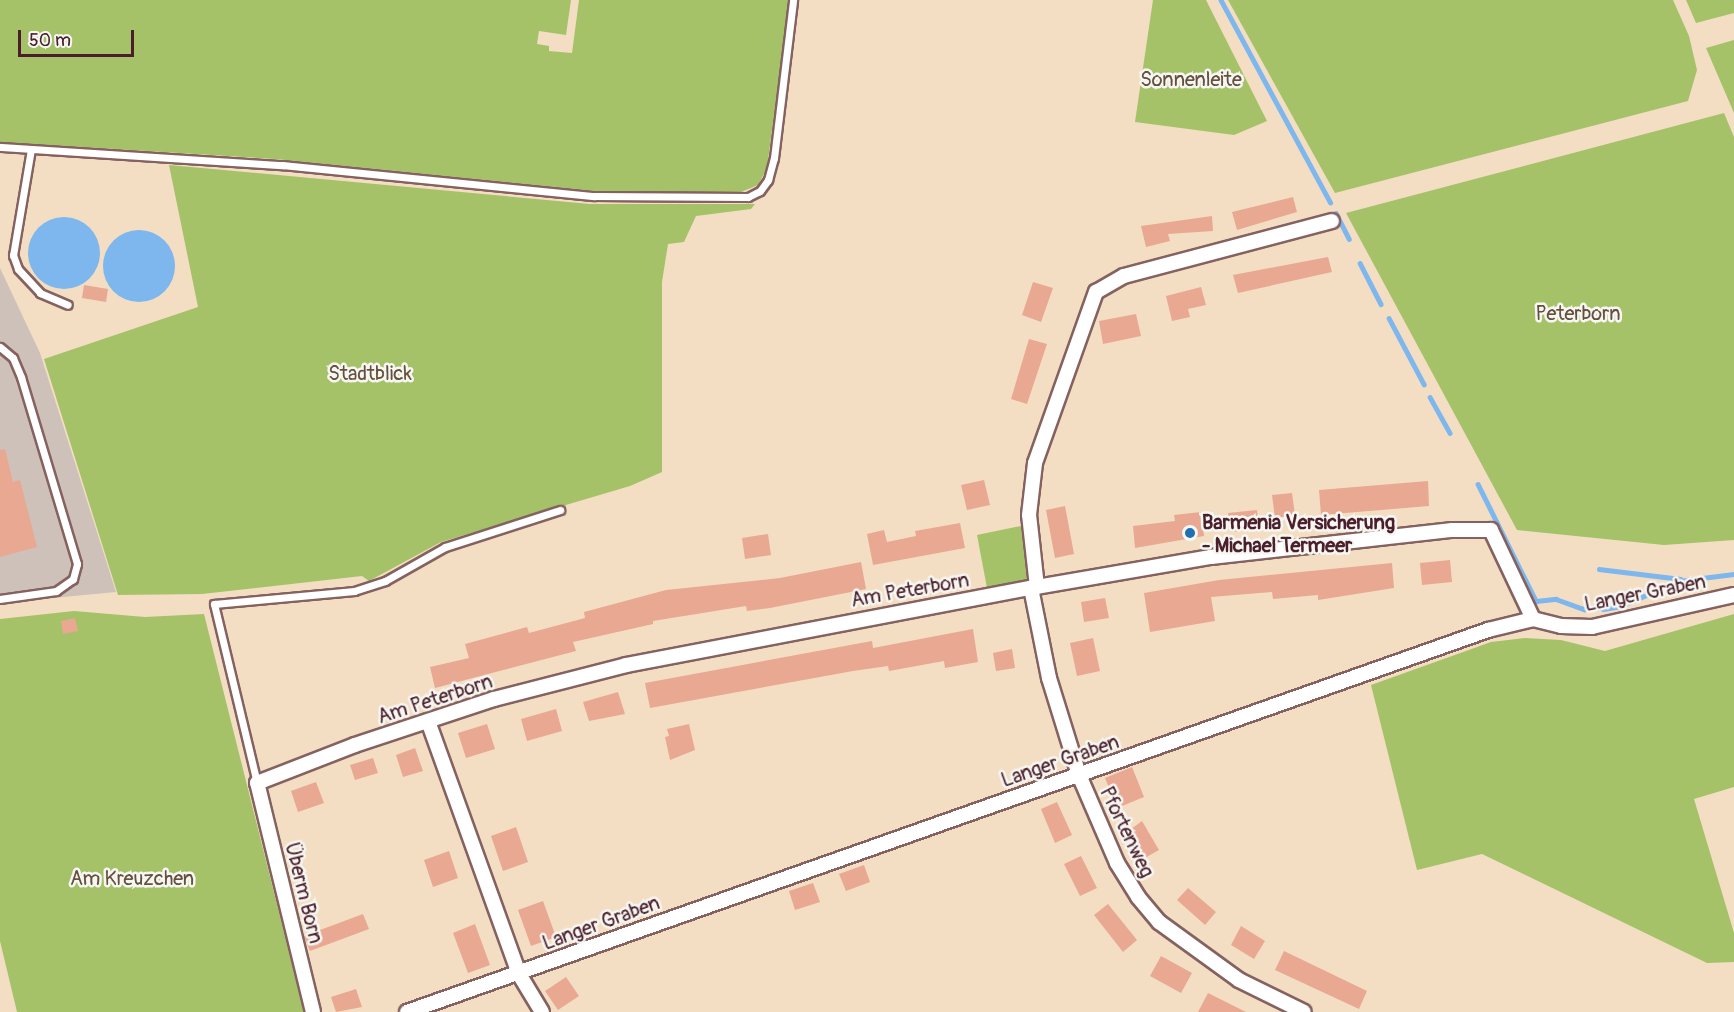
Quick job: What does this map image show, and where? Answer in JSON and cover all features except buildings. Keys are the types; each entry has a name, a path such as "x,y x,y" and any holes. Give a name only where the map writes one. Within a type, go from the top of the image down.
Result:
{"street":[{"name":"Pfortenweg","path":"1304,1012 1239,980 1159,922 1117,863 1079,775 1049,678 1034,587 1029,503 1035,463 1096,292 1107,283 1332,221"},
{"name":"Am Peterborn","path":"256,783 428,721 626,665 1034,587 1322,543 1491,530 1533,619"},
{"name":"Langer Graben","path":"407,1012 1488,630 1533,619 1561,626 1592,627 1734,596"},
{"path":"428,721 519,974 542,1012"},
{"name":"Überm Born","path":"256,783 314,1012"}],"lane":[{"path":"0,147 282,165 594,196 748,197 760,191 768,180 774,159 793,0"},
{"path":"31,149 13,255 18,269 40,293 68,305"},
{"path":"0,347 13,358 21,377 77,564 73,579 56,591 0,599"},
{"path":"256,783 214,604 354,591 385,581 444,547 560,510"}],"shaded area":[{"path":"0,268 40,353 116,592 0,603"}],"green space":[{"path":"0,0 571,0 566,35 539,31 537,44 549,46 549,51 572,53 579,0 789,0 767,168 758,185 741,192 605,192 275,159 0,142"},
{"name":"Sonnenleite","path":"1153,0 1206,0 1267,121 1234,135 1135,122"},
{"path":"1228,0 1673,0 1689,36 1697,70 1688,101 1335,193"},
{"path":"1686,0 1734,0 1734,13 1696,23"},
{"path":"1734,40 1734,113 1706,48"},
{"name":"Peterborn","path":"1724,113 1734,137 1734,540 1664,545 1517,530 1346,213"},
{"name":"Stadtblick","path":"169,165 590,204 755,204 751,209 696,216 684,242 668,244 662,282 662,472 630,486 441,542 369,581 362,576 202,594 118,595 44,359 198,307"},
{"path":"1021,526 1027,580 987,588 977,535"},
{"name":"Am Kreuzchen","path":"74,611 145,617 204,614 304,1012 17,1012 0,941 0,619"},
{"path":"1734,614 1734,787 1694,799 1734,933 1734,962 1707,963 1482,854 1417,870 1371,685 1491,642 1525,638 1561,640 1605,651"}],"water":[{"path":"64,217 84,223 94,233 100,253 94,273 84,283 64,289 44,283 34,273 28,253 34,233 44,223"},
{"path":"139,230 159,236 169,246 175,266 169,286 159,296 139,302 119,296 109,286 103,266 109,246 119,236"}],"waterway":[{"path":"1221,0 1330,202"},
{"path":"1336,213 1349,239"},
{"path":"1360,263 1381,304"},
{"path":"1389,318 1424,384"},
{"path":"1430,397 1450,433"},
{"path":"1478,484 1536,601 1556,599 1584,609 1603,609 1621,606 1678,581 1734,574"},
{"path":"1599,569 1680,579"}],"place":[{"name":"Barmenia Versicherung - Michael Termeer","path":"1190,533"}]}
